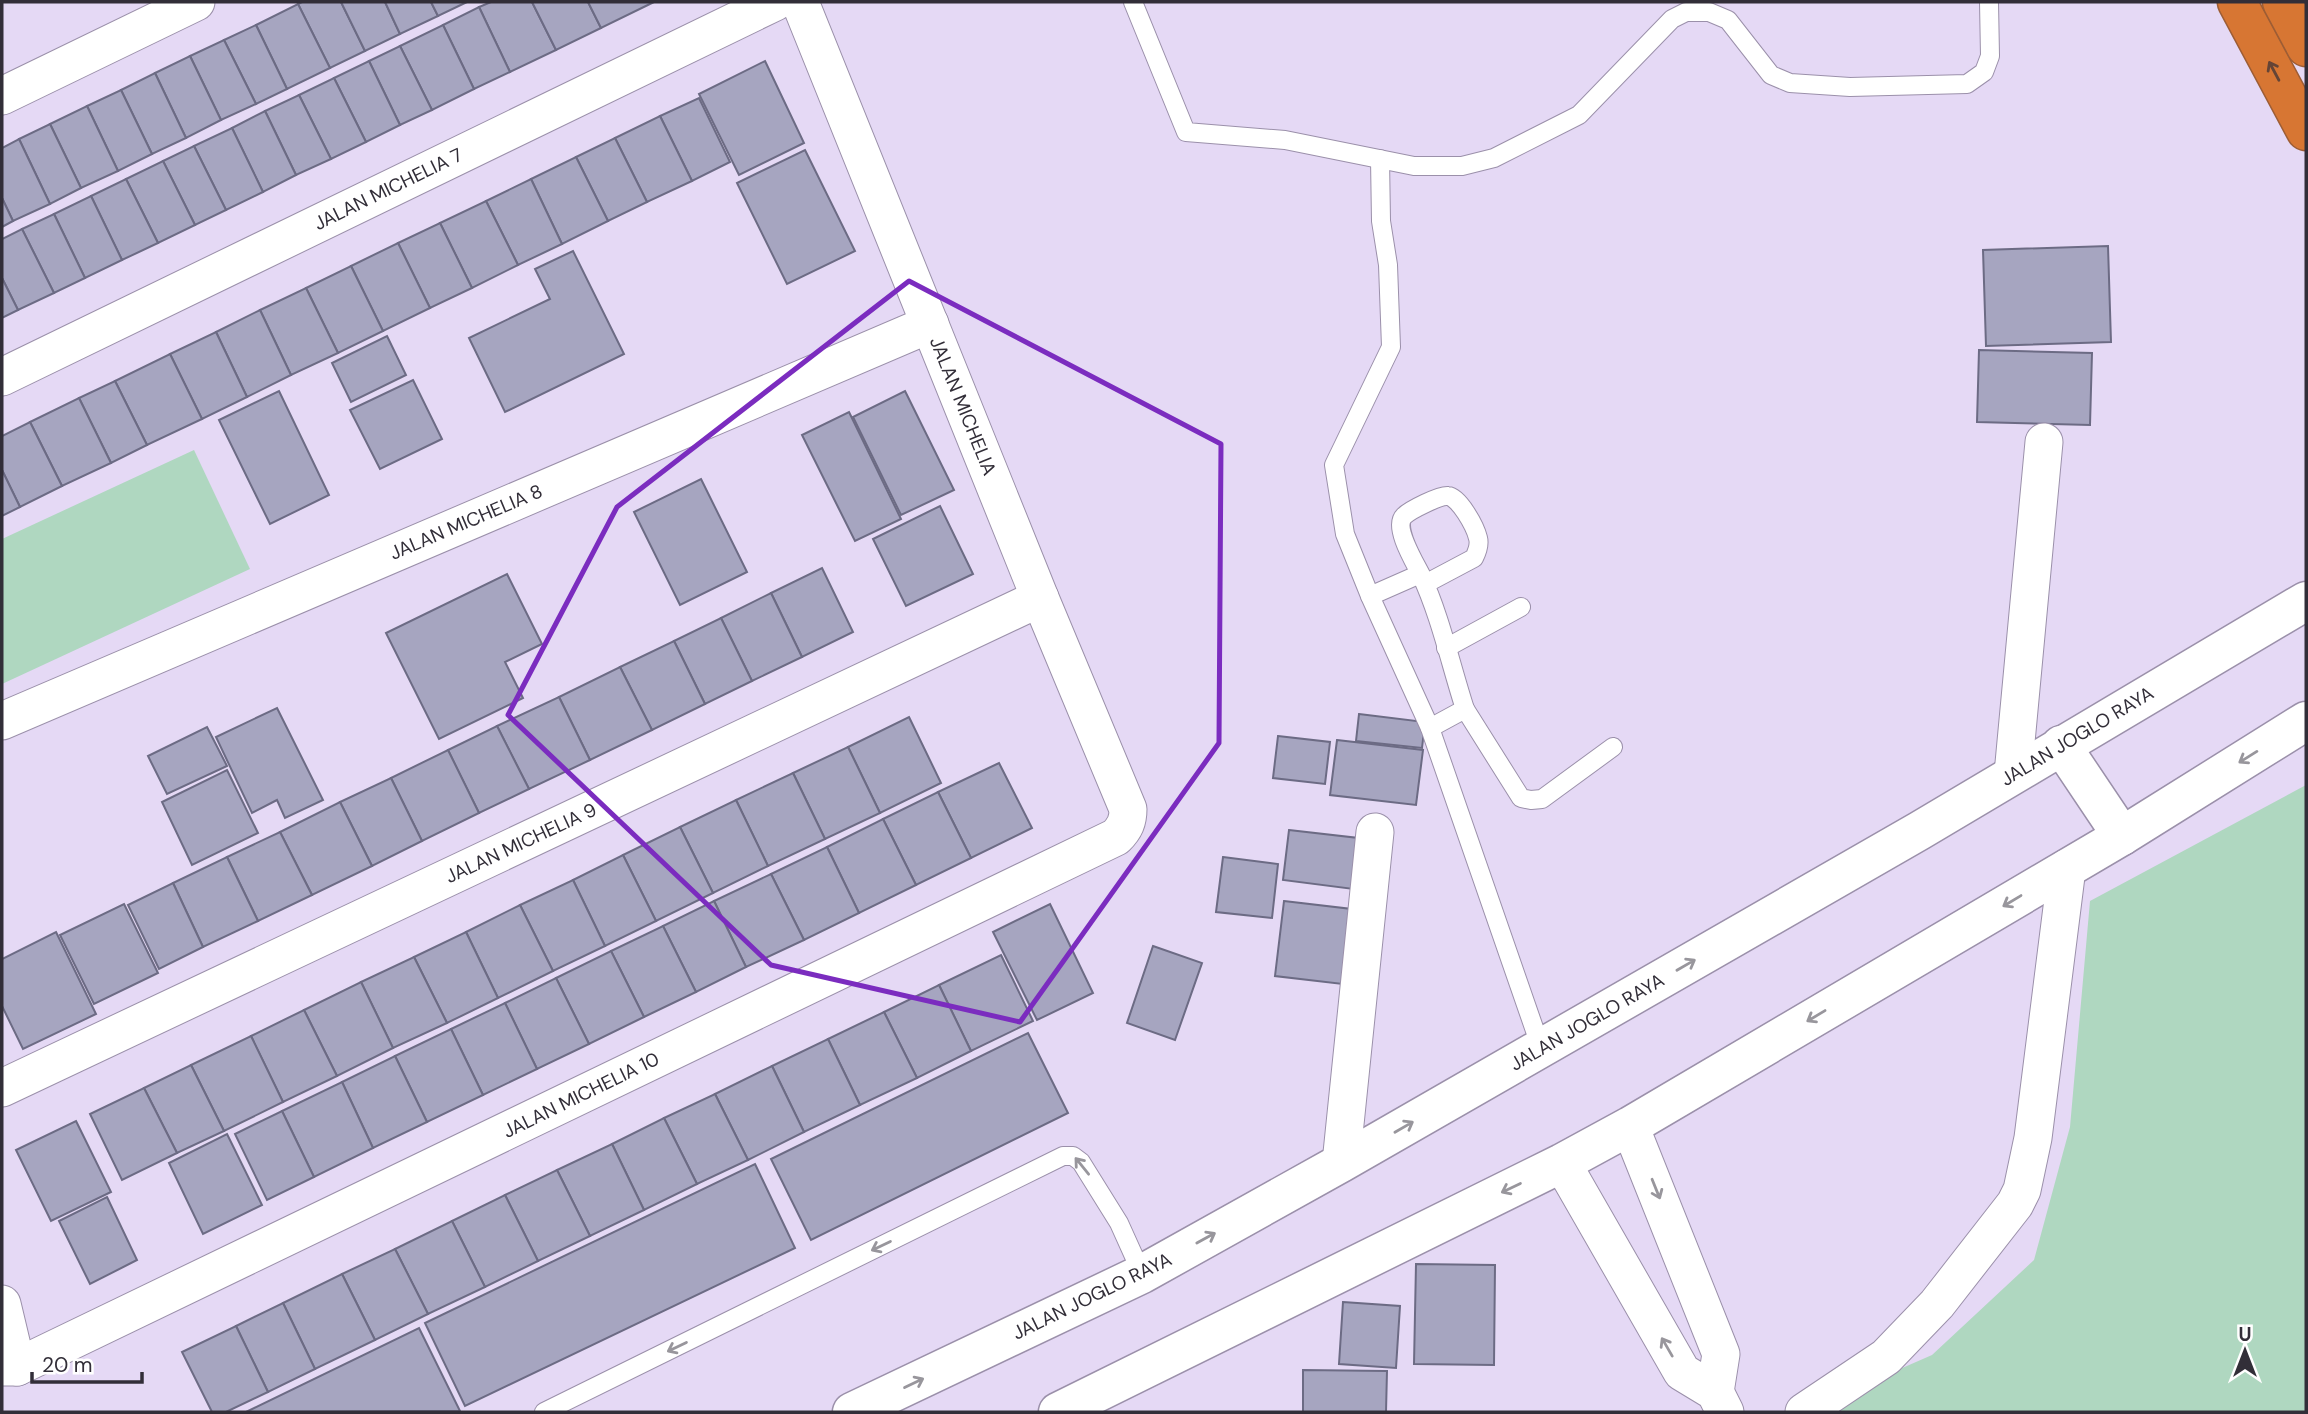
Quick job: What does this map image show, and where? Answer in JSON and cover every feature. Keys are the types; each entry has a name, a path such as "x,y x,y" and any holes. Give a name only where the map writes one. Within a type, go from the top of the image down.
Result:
{"highway":[{"path":"2237,2 2306,131"},
{"path":"2282,2 2306,47"}],"main road":[{"name":"JALAN JOGLO RAYA","path":"852,1412 1142,1274 1919,831 2306,601"},
{"path":"1058,1412 1562,1163 1630,1126 2122,836 2306,721"},
{"path":"2061,746 2122,836"}],"street":[{"path":"2,96 196,2"},
{"name":"JALAN MICHELIA 7","path":"2,377 775,2"},
{"name":"JALAN MICHELIA","path":"800,2 1128,809"},
{"name":"JALAN MICHELIA 8","path":"2,721 930,324"},
{"path":"2013,774 2044,442"},
{"name":"JALAN MICHELIA 9","path":"2,1088 1040,598"},
{"name":"JALAN MICHELIA 10","path":"9,1367 1116,837 1124,830 1128,821 1128,809"},
{"path":"1340,1163 1375,832"},
{"path":"1804,1412 1886,1357 1937,1304 2015,1204 2022,1190 2033,1138 2067,868"},
{"path":"1630,1126 1721,1354 1720,1402"},
{"path":"1562,1163 1682,1372 1720,1402"},
{"path":"2,1304 9,1367"}],"lane":[{"path":"1133,2 1186,132 1285,140 1415,166 1462,166 1494,158 1579,115 1672,19 1686,12 1709,12 1728,20 1771,75 1790,83 1850,87 1966,85 1984,72 1990,56 1989,2"},
{"path":"1709,12 1725,2"},
{"path":"1380,159 1381,221 1388,265 1391,347 1334,465 1345,534 1430,728 1541,1048"},
{"path":"1370,596 1422,579 1474,558 1479,546 1478,537 1459,501 1449,496 1440,496 1405,514 1400,521 1401,533 1422,579 1465,709 1521,798 1542,799 1613,747"},
{"path":"1446,648 1521,607"},
{"path":"1430,728 1465,709"},
{"path":"544,1412 1063,1156 1073,1156 1081,1162 1119,1223 1142,1274"}],"highlighted area":[{"path":"909,281 1221,444 1219,743 1020,1022 771,965 508,715 617,507"}],"green space":[{"path":"194,450 250,569 2,684 2,539"},
{"path":"2306,785 2306,1412 1815,1412 1813,1407 1932,1355 2034,1260 2070,1127 2090,901"}],"building":[{"path":"341,2 365,51 330,68 298,4"},
{"path":"341,2 385,2 400,34 365,51"},
{"path":"385,2 431,2 438,16 400,34"},
{"path":"431,2 467,2 438,16"},
{"path":"491,2 532,2 556,50 510,72 479,7"},
{"path":"532,2 588,2 601,28 556,50"},
{"path":"588,2 654,2 601,28"},
{"path":"298,4 330,68 287,89 256,25"},
{"path":"479,7 510,72 474,89 443,25"},
{"path":"256,25 287,89 256,104 224,40"},
{"path":"443,25 474,89 432,110 400,46"},
{"path":"224,40 256,104 221,120 190,56"},
{"path":"400,46 432,110 400,125 369,61"},
{"path":"190,56 221,120 186,138 155,73"},
{"path":"369,61 400,125 366,142 334,78"},
{"path":"765,61 804,143 739,175 699,94"},
{"path":"155,73 186,138 152,154 121,90"},
{"path":"334,78 366,142 331,159 299,95"},
{"path":"121,90 152,154 118,171 87,106"},
{"path":"299,95 331,159 296,175 265,111"},
{"path":"699,98 730,162 692,181 660,116"},
{"path":"87,106 118,171 81,188 50,124"},
{"path":"265,111 296,175 263,192 232,128"},
{"path":"660,116 692,181 647,202 615,138"},
{"path":"50,124 81,188 50,204 19,139"},
{"path":"232,128 263,192 226,210 194,146"},
{"path":"615,138 647,202 608,221 576,157"},
{"path":"19,139 50,204 13,221 2,198 2,148"},
{"path":"194,146 226,210 195,225 163,161"},
{"path":"805,150 855,251 787,284 737,183"},
{"path":"576,157 608,221 562,244 531,179"},
{"path":"163,161 195,225 158,243 126,179"},
{"path":"126,179 158,243 122,260 91,196"},
{"path":"531,179 562,244 518,265 486,201"},
{"path":"91,196 122,260 85,278 54,214"},
{"path":"2,198 13,221 2,227"},
{"path":"486,201 518,265 472,288 440,223"},
{"path":"54,214 85,278 54,293 22,229"},
{"path":"440,223 472,288 430,308 398,243"},
{"path":"22,229 54,293 18,310 2,278 2,239"},
{"path":"398,243 430,308 383,331 351,266"},
{"path":"2108,246 2111,342 1986,346 1983,250"},
{"path":"573,251 624,354 505,412 469,338 550,299 535,269"},
{"path":"351,266 383,331 338,353 306,288"},
{"path":"2,278 18,310 2,318"},
{"path":"306,288 338,353 291,375 260,310"},
{"path":"260,310 291,375 247,397 216,332"},
{"path":"216,332 247,397 202,419 170,354"},
{"path":"387,336 406,375 351,402 332,363"},
{"path":"1979,350 2092,353 2090,425 1977,422"},
{"path":"170,354 202,419 147,445 115,381"},
{"path":"413,380 442,439 380,469 350,410"},
{"path":"115,381 147,445 111,463 79,398"},
{"path":"279,391 329,495 270,524 219,420"},
{"path":"905,391 954,490 901,515 853,417"},
{"path":"79,398 111,463 62,486 30,422"},
{"path":"849,412 901,519 855,541 802,435"},
{"path":"30,422 62,486 20,507 2,470 2,436"},
{"path":"2,470 20,507 2,516"},
{"path":"701,479 747,572 680,605 634,512"},
{"path":"940,506 973,574 906,606 873,539"},
{"path":"822,568 853,632 802,657 771,593"},
{"path":"507,574 542,644 505,662 523,698 439,739 386,633"},
{"path":"771,593 802,657 752,681 721,618"},
{"path":"721,618 752,681 705,704 674,641"},
{"path":"674,641 705,704 652,730 620,667"},
{"path":"620,667 652,730 590,760 559,697"},
{"path":"559,697 590,760 529,789 497,726"},
{"path":"277,708 323,800 285,818 277,800 252,813 216,737"},
{"path":"1359,714 1425,722 1422,748 1356,741"},
{"path":"909,717 941,783 880,813 848,747"},
{"path":"497,726 529,789 479,813 448,750"},
{"path":"207,727 227,766 167,794 148,756"},
{"path":"1278,736 1330,742 1325,784 1273,778"},
{"path":"1337,740 1423,750 1416,805 1330,795"},
{"path":"848,747 880,813 825,839 793,773"},
{"path":"448,750 479,813 422,841 391,778"},
{"path":"999,763 1032,828 971,858 938,792"},
{"path":"227,770 258,833 192,865 162,802"},
{"path":"793,773 825,839 768,866 736,800"},
{"path":"391,778 422,841 372,866 340,802"},
{"path":"938,792 971,858 916,885 883,819"},
{"path":"736,800 768,866 713,893 680,827"},
{"path":"340,802 372,866 312,895 280,832"},
{"path":"883,819 916,885 859,913 827,847"},
{"path":"680,827 713,893 656,921 623,855"},
{"path":"1289,830 1367,839 1361,890 1283,880"},
{"path":"280,832 312,895 258,921 227,857"},
{"path":"827,847 859,913 804,940 771,874"},
{"path":"623,855 656,921 605,946 573,880"},
{"path":"227,857 258,921 203,947 173,883"},
{"path":"1223,857 1278,864 1272,918 1216,912"},
{"path":"771,874 804,940 746,967 714,901"},
{"path":"573,880 605,946 553,971 520,905"},
{"path":"173,883 203,947 159,969 128,905"},
{"path":"714,901 746,967 696,992 663,926"},
{"path":"1284,901 1360,910 1351,985 1275,976"},
{"path":"124,904 158,973 94,1004 60,935"},
{"path":"1050,904 1093,993 1037,1020 993,932"},
{"path":"520,905 553,971 498,998 466,932"},
{"path":"663,926 696,992 644,1017 611,951"},
{"path":"56,932 96,1014 23,1049 2,1006 2,959"},
{"path":"466,932 498,998 447,1023 414,957"},
{"path":"1153,946 1202,963 1175,1040 1127,1023"},
{"path":"611,951 644,1017 589,1044 556,978"},
{"path":"1001,955 1033,1021 971,1051 939,985"},
{"path":"414,957 447,1023 393,1048 361,982"},
{"path":"556,978 589,1044 537,1069 505,1003"},
{"path":"361,982 393,1048 337,1076 304,1010"},
{"path":"939,985 971,1051 917,1078 884,1012"},
{"path":"505,1003 537,1069 483,1095 451,1029"},
{"path":"304,1010 337,1076 283,1102 251,1036"},
{"path":"884,1012 917,1078 860,1105 828,1039"},
{"path":"451,1029 483,1095 427,1122 395,1056"},
{"path":"1028,1033 1068,1113 811,1240 771,1159"},
{"path":"251,1036 283,1102 224,1131 191,1065"},
{"path":"828,1039 860,1105 804,1132 772,1066"},
{"path":"395,1056 427,1122 373,1148 342,1082"},
{"path":"191,1065 224,1131 177,1153 144,1088"},
{"path":"772,1066 804,1132 748,1160 715,1094"},
{"path":"342,1082 373,1148 314,1177 282,1111"},
{"path":"144,1088 177,1153 122,1180 90,1114"},
{"path":"715,1094 748,1160 697,1184 664,1118"},
{"path":"282,1111 314,1177 267,1200 235,1134"},
{"path":"664,1118 697,1184 644,1210 612,1144"},
{"path":"76,1121 111,1192 51,1221 16,1150"},
{"path":"227,1134 262,1205 203,1234 169,1163"},
{"path":"612,1144 644,1210 590,1236 557,1170"},
{"path":"755,1164 795,1248 465,1406 425,1323"},
{"path":"557,1170 590,1236 538,1261 505,1195"},
{"path":"505,1195 538,1261 485,1287 452,1221"},
{"path":"107,1197 137,1260 90,1284 59,1221"},
{"path":"452,1221 485,1287 428,1314 395,1249"},
{"path":"395,1249 428,1314 375,1340 342,1274"},
{"path":"1416,1264 1495,1265 1494,1365 1414,1364"},
{"path":"342,1274 375,1340 315,1369 283,1303"},
{"path":"1343,1302 1400,1306 1396,1368 1339,1364"},
{"path":"283,1303 315,1369 268,1392 236,1326"},
{"path":"236,1326 268,1392 226,1412 212,1412 182,1352"},
{"path":"419,1328 460,1411 246,1412"},
{"path":"1303,1370 1387,1371 1386,1412 1303,1412"}]}
